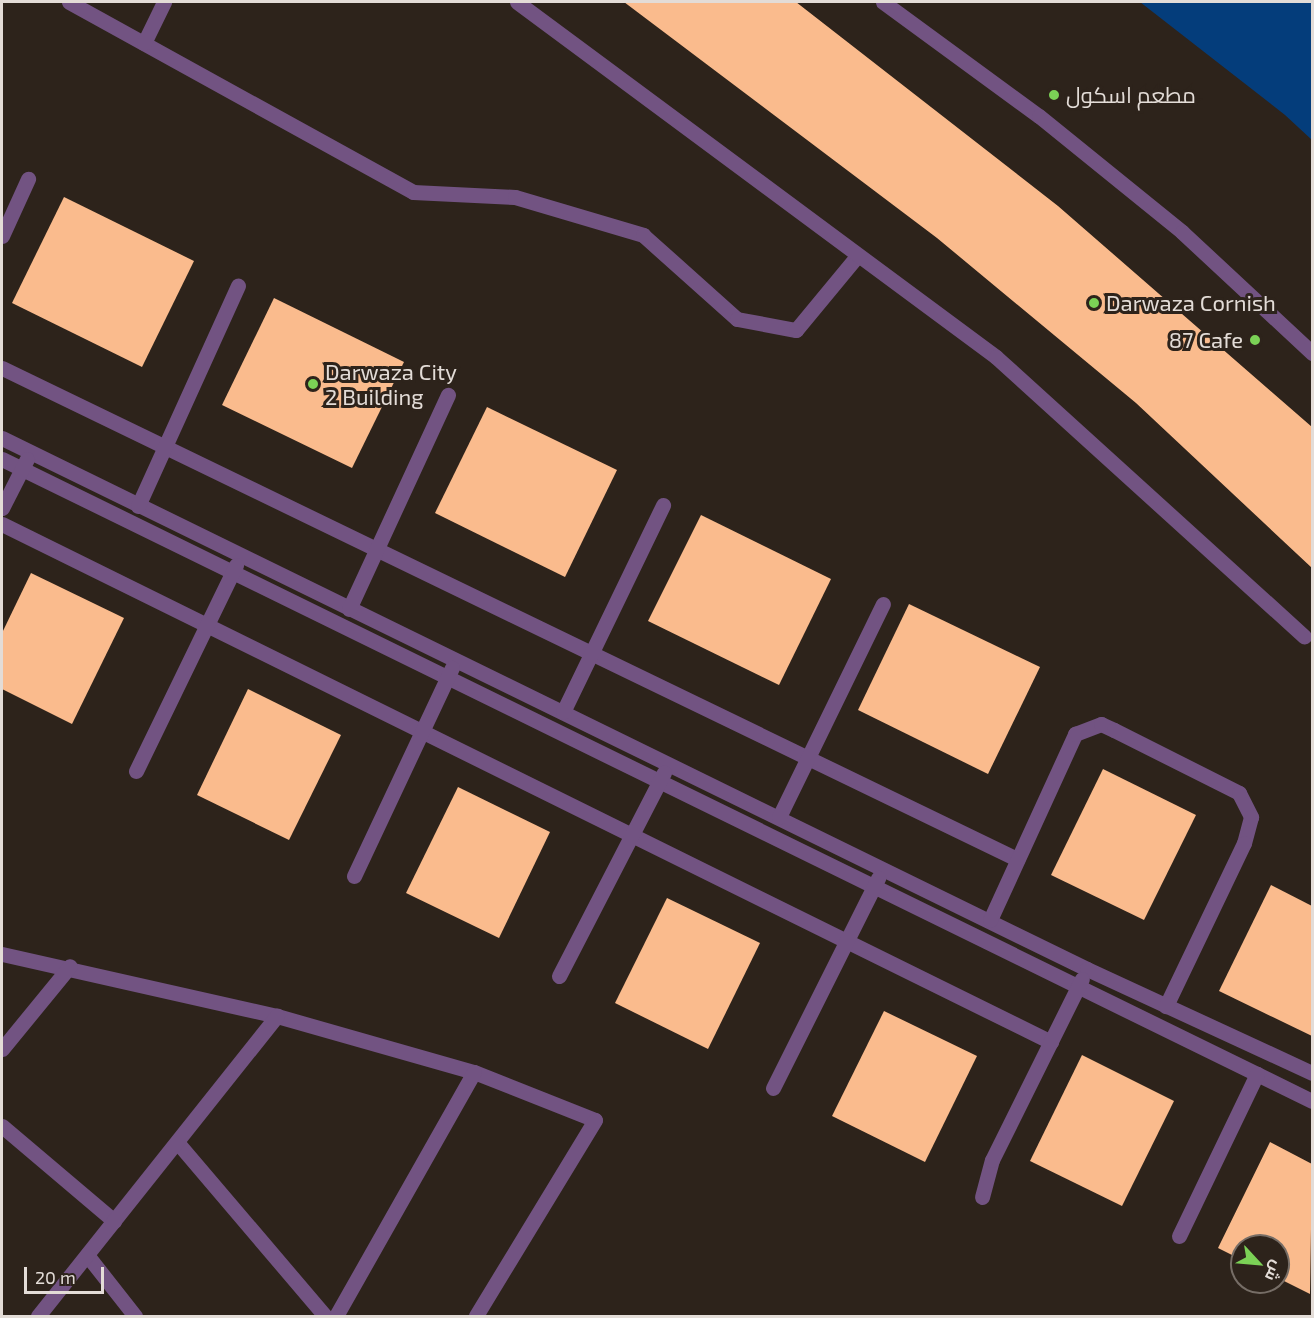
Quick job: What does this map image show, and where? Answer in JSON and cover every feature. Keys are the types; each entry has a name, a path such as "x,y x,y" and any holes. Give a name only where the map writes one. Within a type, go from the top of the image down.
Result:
{"street":[{"path":"69,2 413,192 515,197 643,235 737,319 796,330 858,255"},
{"path":"144,43 164,2"},
{"path":"517,2 996,357 1304,636"},
{"path":"883,2 1039,116 1182,232 1312,353"},
{"path":"2,236 28,179"},
{"path":"138,506 238,286"},
{"path":"2,368 1017,859"},
{"path":"349,609 448,395"},
{"path":"2,438 668,765 883,867 1087,969 1312,1073"},
{"path":"2,508 30,451"},
{"path":"2,459 448,675 1312,1101"},
{"path":"563,712 663,505"},
{"path":"2,524 208,622 1051,1042"},
{"path":"136,771 240,556"},
{"path":"779,817 883,604"},
{"path":"354,876 456,660"},
{"path":"990,920 1068,747 1087,726 1114,730 1239,793 1247,804 1250,830 1166,1006"},
{"path":"559,976 668,765"},
{"path":"773,1088 883,867"},
{"path":"2,954 70,966 277,1016 474,1072 595,1120 476,1317"},
{"path":"2,1049 70,966"},
{"path":"982,1197 992,1160 1087,969"},
{"path":"38,1317 277,1016"},
{"path":"336,1317 474,1072"},
{"path":"1179,1236 1257,1074"},
{"path":"2,1126 114,1221"},
{"path":"177,1142 325,1317"},
{"path":"87,1255 135,1317"}],"water":[{"path":"1140,2 1312,2 1312,140 1285,115"}],"building":[{"name":"Darwaza Cornish","path":"624,2 796,2 1058,206 1312,427 1312,568 1136,403 937,238"},
{"path":"64,197 194,261 142,367 12,303"},
{"name":"Darwaza City 2 Building","path":"274,298 404,362 352,468 222,405"},
{"name":"Darwaza City 2 Building","path":"487,407 617,470 565,577 435,513"},
{"path":"701,515 831,579 779,685 648,621"},
{"path":"31,573 124,618 72,724 2,689 2,633"},
{"path":"909,604 1040,667 988,774 858,710"},
{"path":"248,689 341,735 289,840 197,795"},
{"path":"1103,769 1196,815 1144,920 1051,875"},
{"path":"458,787 550,832 499,938 406,893"},
{"path":"1271,885 1312,906 1312,1036 1219,991"},
{"path":"667,898 760,943 708,1049 615,1003"},
{"path":"884,1011 977,1056 925,1162 832,1116"},
{"path":"1082,1055 1174,1101 1122,1206 1030,1161"},
{"path":"1270,1142 1312,1164 1310,1294 1290,1284 1290,1234 1230,1234 1230,1254 1218,1248"}],"place":[{"name":"مطعم اسكول","path":"1054,95"},
{"name":"Darwaza Cornish","path":"1094,303"},
{"name":"87 Cafe","path":"1255,340"},
{"name":"Darwaza City 2 Building","path":"313,384"}]}
